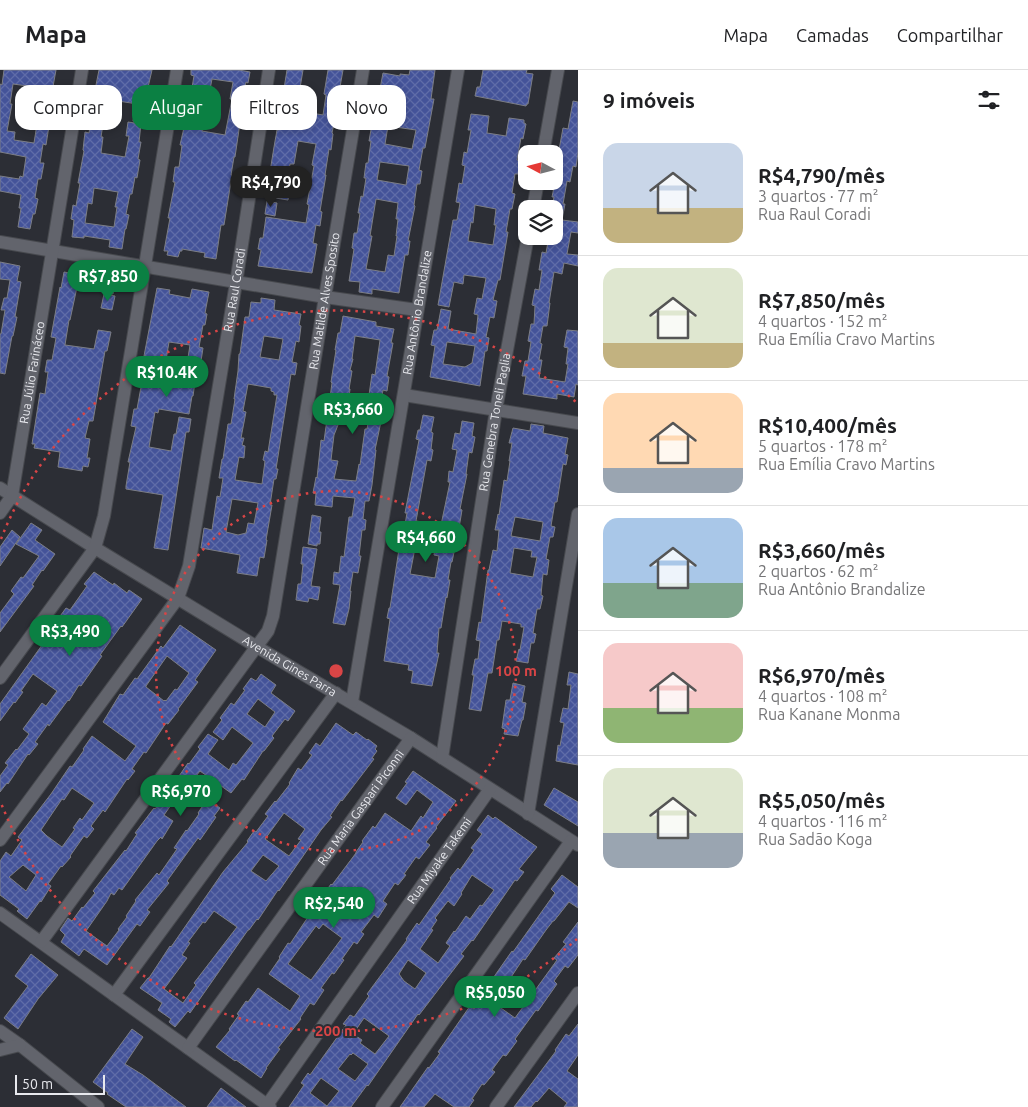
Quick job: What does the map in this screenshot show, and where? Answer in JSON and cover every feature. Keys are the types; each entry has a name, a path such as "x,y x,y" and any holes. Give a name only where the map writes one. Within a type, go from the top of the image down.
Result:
{"street":[{"name":"Rua Júlio Farináceo","path":"12,496 82,70"},
{"path":"0,678 95,548 104,516 177,70"},
{"name":"Rua Raul Coradi","path":"0,840 178,598 189,566 269,70"},
{"name":"Rua Matilde Alves Sposito","path":"40,942 268,631 273,616 363,70"},
{"name":"Rua Antônio Brandalize","path":"352,702 458,70"},
{"path":"545,145 558,70"},
{"path":"0,242 325,297 417,310"},
{"name":"Rua Genebra Toneli Paglia","path":"442,758 496,410 526,245"},
{"path":"404,395 578,423"},
{"name":"Avenida Gines Parra","path":"0,488 257,647 411,738 575,843"},
{"path":"0,513 12,496"},
{"path":"528,814 578,514"},
{"path":"114,995 336,693"},
{"name":"Rua Maria Gaspari Piconni","path":"188,1048 411,738"},
{"name":"Rua Miyake Takemi","path":"269,1106 490,789"},
{"path":"382,1107 575,843"},
{"path":"0,912 269,1106"},
{"path":"496,1107 578,993"},
{"path":"0,1031 98,1107"},
{"path":"0,1050 20,1045"}],"building":[{"path":"4,70 56,70 53,85 13,84 10,104 12,104 7,131 15,132 14,140 34,143 36,130 48,130 46,145 43,144 40,163 44,163 41,179 38,179 35,198 38,199 30,229 18,227 21,195 0,191 0,176 19,179 20,176 23,177 26,157 0,152 0,84 2,85"},
{"path":"99,70 152,70 149,85 132,85 132,103 122,102 122,85 96,85"},
{"path":"191,70 239,70 250,72 248,83 246,82 245,85 232,85 233,82 212,79 211,85 192,85 194,76 191,75"},
{"path":"287,70 303,70 300,85 285,85"},
{"path":"328,70 343,70 340,85 327,85 327,130 333,130 333,134 325,175 320,226 316,225 313,243 317,244 312,273 258,266 261,250 258,249 260,238 263,238 266,217 306,223 309,205 307,204 316,144 298,141 294,164 290,164 287,182 291,183 288,200 269,197 272,179 269,178 277,130 317,130 317,114 323,115"},
{"path":"410,70 435,70 431,99 434,99 419,170 422,171 420,184 417,184 408,241 410,241 408,255 405,255 399,293 372,289 372,294 359,292 360,282 349,281 354,249 352,248 354,233 357,233 360,213 358,213 366,178 364,178 366,163 368,163 371,130 387,130 385,144 412,149 416,130 406,129 406,85 381,85 383,73 400,76 400,74 409,75","holes":["380,162 409,166 406,185 377,180","376,199 398,203 394,256 388,255 385,272 366,269"]},
{"path":"483,70 527,70 526,73 533,74 528,104 526,106 475,96 477,87 480,87"},
{"path":"573,101 578,102 578,153 576,167 573,166 570,182 567,181 563,204 563,200 554,200 554,197 552,197 553,190 563,190 563,145 560,145 563,128 568,129"},
{"path":"231,104 231,130 239,130 224,225 221,225 216,259 204,257 205,253 182,249 178,257 167,255 168,251 164,251 175,182 173,182 175,167 179,167 182,145 180,145 183,130 202,130 225,135"},
{"path":"471,114 489,116 487,133 506,136 509,118 524,120 526,124 523,139 521,138 520,145 518,145 518,174 515,174 512,193 515,194 512,209 510,209 500,280 498,280 493,300 497,301 494,318 490,317 486,337 489,338 487,351 485,351 480,386 430,377 435,346 431,345 434,330 437,330 441,309 451,311 448,329 476,334 478,315 474,314 477,298 482,299 486,278 464,275 463,284 454,282 449,307 438,305 453,220 457,220 460,203 456,202 459,183 462,184 465,166 462,165 464,152 467,153 471,130 468,130","holes":["475,205 496,209 493,245 468,241","447,342 475,346 472,363 465,367 443,364"]},
{"path":"128,122 132,123 132,130 140,130 139,142 141,142 138,159 140,160 137,178 135,177 132,194 130,194 126,214 129,215 122,249 109,247 110,240 84,236 84,238 72,237 74,220 71,219 73,205 76,206 80,183 78,183 84,151 85,132 89,133 89,130 102,130 101,153 125,157 129,136 126,136","holes":["94,188 118,192 115,207 117,207 114,227 85,223 88,203 92,204"]},
{"path":"267,201 277,203 275,216 265,214"},
{"path":"563,220 578,222 578,233 571,232 567,254 578,255 578,266 564,263 562,274 554,272 547,326 543,326 539,360 542,360 539,378 565,382 568,348 564,347 567,330 578,331 578,385 576,384 574,397 557,394 557,399 523,394 526,376 522,376 525,361 528,361 531,342 528,341 531,324 534,324 535,306 532,305 535,289 539,290 542,270 539,270 542,252 546,253 547,245 563,245"},
{"path":"0,262 20,266 17,281 21,282 15,317 17,317 5,374 0,373 0,334 5,310 1,310 4,298 7,298 10,280 0,279"},
{"path":"64,272 115,281 113,294 77,287 69,320 65,345 94,349 98,330 111,332 107,351 105,351 93,421 89,421 85,438 90,439 87,458 90,458 88,467 83,466 82,471 58,467 60,452 34,448 35,444 32,444 40,393 45,394 48,372 45,372 47,360 52,360 56,338 51,337"},
{"path":"157,288 170,290 169,294 190,298 192,289 209,292 205,325 203,325 199,347 203,348 201,361 198,361 189,414 159,409 158,413 155,412 149,447 171,451 179,417 191,419 189,432 186,432 168,550 154,548 163,495 126,489 130,462 128,462 136,427 131,426 134,409 137,409 141,374 143,374 146,356 144,356","holes":["169,342 190,345 187,364 166,360"]},
{"path":"104,294 115,296 112,310 101,308"},
{"path":"261,298 275,300 274,310 301,314 299,325 301,326 299,342 296,341 292,362 297,363 295,375 291,374 276,469 278,469 276,479 274,479 270,505 272,505 264,558 260,557 257,576 237,573 240,555 201,548 204,528 212,530 217,496 220,497 223,478 219,478 228,424 231,424 245,317 249,317 251,302 261,303","holes":["264,336 283,339 279,360 260,357","248,384 271,388 274,395 277,395 268,452 265,451 263,460 265,461 262,484 235,480 239,457 244,458 245,446 242,445 244,438 241,438 246,412 243,411","232,499 258,503 254,524 248,523 246,533 238,535 226,532"]},
{"path":"343,316 376,322 376,326 394,329 387,376 389,377 387,391 383,390 379,412 383,412 375,450 372,485 369,501 365,501 363,519 366,520 365,530 362,530 359,556 361,556 358,573 353,572 349,609 345,625 333,623 340,585 333,584 334,572 339,573 341,556 344,557 349,517 352,517 355,498 333,496 332,507 315,505 316,493 313,493 317,478 321,440 324,441 335,350 338,333 340,333","holes":["355,336 380,340 375,375 372,374 369,395 368,406 371,407 367,429 365,429 356,481 334,479 338,461 331,460 334,435 338,425 336,424 339,405 348,407 352,371 350,370"]},
{"path":"423,415 434,417 431,432 433,433 431,449 433,450 431,461 427,460 416,521 441,525 450,482 448,482 449,471 453,472 457,450 452,449 455,433 460,434 462,421 474,423 472,436 475,437 472,453 469,452 459,528 451,562 448,580 450,580 441,628 439,628 437,653 439,653 432,686 411,683 413,671 408,670 409,665 384,661 390,619 387,618 419,440 416,439 418,430 420,430","holes":["416,543 435,547 434,555 439,556 435,578 410,574"]},
{"path":"531,424 544,426 543,433 568,438 565,454 568,455 566,465 563,464 551,526 555,527 553,537 550,537 546,559 549,560 547,575 543,574 541,595 543,596 540,609 537,609 533,633 536,634 534,643 531,643 528,663 516,661 524,627 521,627 521,624 502,621 492,673 488,673 481,711 469,709 474,675 472,675 475,659 478,659 480,641 476,640 479,622 481,623 488,570 493,550 497,551 499,530 495,530 504,480 507,481 512,443 509,443 513,428 530,431","holes":["515,517 543,522 540,541 511,536","514,548 532,551 531,557 537,557 533,577 510,573"]},
{"path":"312,515 321,517 320,544 317,544 317,546 308,544"},
{"path":"31,523 42,530 35,540 55,554 0,632 0,613 14,594 11,591 39,556 16,544"},
{"path":"12,530 20,537 0,566 0,547"},
{"path":"303,547 317,549 311,586 320,587 318,600 309,598 308,602 296,600 298,584 301,584"},
{"path":"94,572 127,593 129,590 142,599 100,655 102,656 81,686 79,685 49,726 48,724 35,742 38,744 28,754 8,784 0,792 0,776 8,765 5,763 29,734 23,729 42,703 46,706 57,691 33,674 21,691 23,692 0,721 0,704 57,624 55,623 66,608 70,610 87,586 84,584"},
{"path":"180,625 216,650 195,680 198,682 179,710 168,724 166,723 146,753 144,752 132,769 135,771 127,779 105,812 103,810 91,826 94,829 87,838 84,836 71,857 61,866 48,884 51,886 41,902 27,919 17,911 19,909 0,895 0,861 6,852 11,856 22,840 18,837 70,766 72,767 92,736 125,761 136,746 103,722 120,694 123,695 161,646 163,648","holes":["167,656 189,673 177,690 175,689 164,701 146,686","72,788 94,803 82,820 80,818 73,828 75,829 62,847 41,830 62,799 64,800","23,865 36,875 26,891 9,877"]},
{"path":"569,672 578,674 578,765 556,761 564,723 560,722 563,708 568,709 571,685 567,685"},
{"path":"261,674 276,685 271,693 295,711 288,721 285,719 244,780 242,779 231,793 200,771 188,786 192,788 183,803 176,798 164,815 173,821 162,839 161,837 157,841 122,890 119,888 114,895 111,893 86,931 107,946 127,917 135,900 157,873 159,875 177,849 174,848 199,814 207,799 220,808 200,840 198,838 167,881 169,883 147,910 150,912 140,926 137,924 107,965 84,949 79,956 61,942 65,935 60,930 68,918 72,921 95,893 93,891 126,851 137,834 135,833 189,764 208,734 218,740 208,754 229,770 233,763 236,765 253,743 232,727 223,740 213,732 222,720 220,718 231,703 234,705 251,678 256,681","holes":["258,699 275,712 265,727 247,714"]},
{"path":"513,683 525,686 522,702 526,703 518,736 504,734 505,729 502,728 506,700 510,700"},
{"path":"336,723 353,735 356,732 368,739 377,746 375,749 377,751 372,758 374,759 341,800 330,816 332,817 258,920 248,930 190,1013 188,1011 175,1027 169,1022 171,1019 158,1010 162,1003 140,988 149,978 223,872 248,842 254,831 256,832 268,816 265,814 290,784 298,768 301,770 312,755 309,753 316,743 320,746","holes":["284,813 305,829 298,839 301,840 289,856 265,839","263,855 279,866 266,881 251,871","214,911 237,927 194,983 196,985 183,1003 164,989 187,958 182,955 190,943 188,942 203,922 205,923"]},
{"path":"413,771 456,801 426,842 430,845 419,859 416,857 398,885 395,883 383,901 387,904 378,918 374,915 361,932 364,934 357,944 354,942 334,974 332,973 321,988 324,990 314,1005 310,1003 301,1019 278,1048 280,1049 261,1078 216,1047 230,1030 239,1015 237,1014 246,1001 248,1002 258,988 290,1011 300,996 269,974 288,943 290,944 331,884 356,853 362,841 373,826 375,828 385,813 411,831 421,816 423,818 433,802 417,790 406,805 396,798 407,783 405,782","holes":["323,924 342,938 311,980 288,964 316,926 319,929"]},
{"path":"554,788 578,802 578,826 544,805"},
{"path":"488,815 493,819 495,817 537,847 519,869 524,872 517,881 515,880 473,941 461,954 464,956 418,1014 368,1086 351,1107 289,1107 304,1085 301,1083 308,1073 310,1075 346,1025 343,1024 350,1015 354,1017 369,996 367,994 407,940 417,923 419,925 450,878 458,868 460,870 474,850 471,848 482,834 477,830","holes":["472,875 494,890 470,919 466,916 454,931 446,943 450,946 438,963 420,949 433,930 431,929 437,920 435,918 448,901 454,906","408,960 426,973 415,989 404,981 399,974","364,1018 389,1036 375,1054 360,1043 362,1040 353,1034","353,1053 368,1064 355,1081 338,1069 350,1054","321,1078 339,1091 327,1106 310,1093"]},
{"path":"562,875 578,887 578,908 569,902 525,960 523,959 494,1003 515,1018 557,960 554,958 566,944 563,942 578,922 578,955 568,968 565,966 554,981 557,984 515,1039 517,1041 506,1056 503,1055 492,1070 495,1072 484,1085 482,1084 469,1107 454,1107 435,1094 424,1107 400,1107 440,1053 438,1052 470,1006 474,1009 486,993 484,991 555,893 551,889"},
{"path":"31,954 58,975 38,999 18,1029 4,1018 28,986 15,976"},
{"path":"578,1024 578,1055 567,1071 578,1079 578,1107 564,1107 567,1103 549,1088 531,1107 514,1107 556,1051 566,1034 569,1036"},
{"path":"132,1029 143,1037 125,1064 186,1107 126,1107 93,1082"},
{"path":"221,1088 234,1098 246,1107 207,1107"}]}
